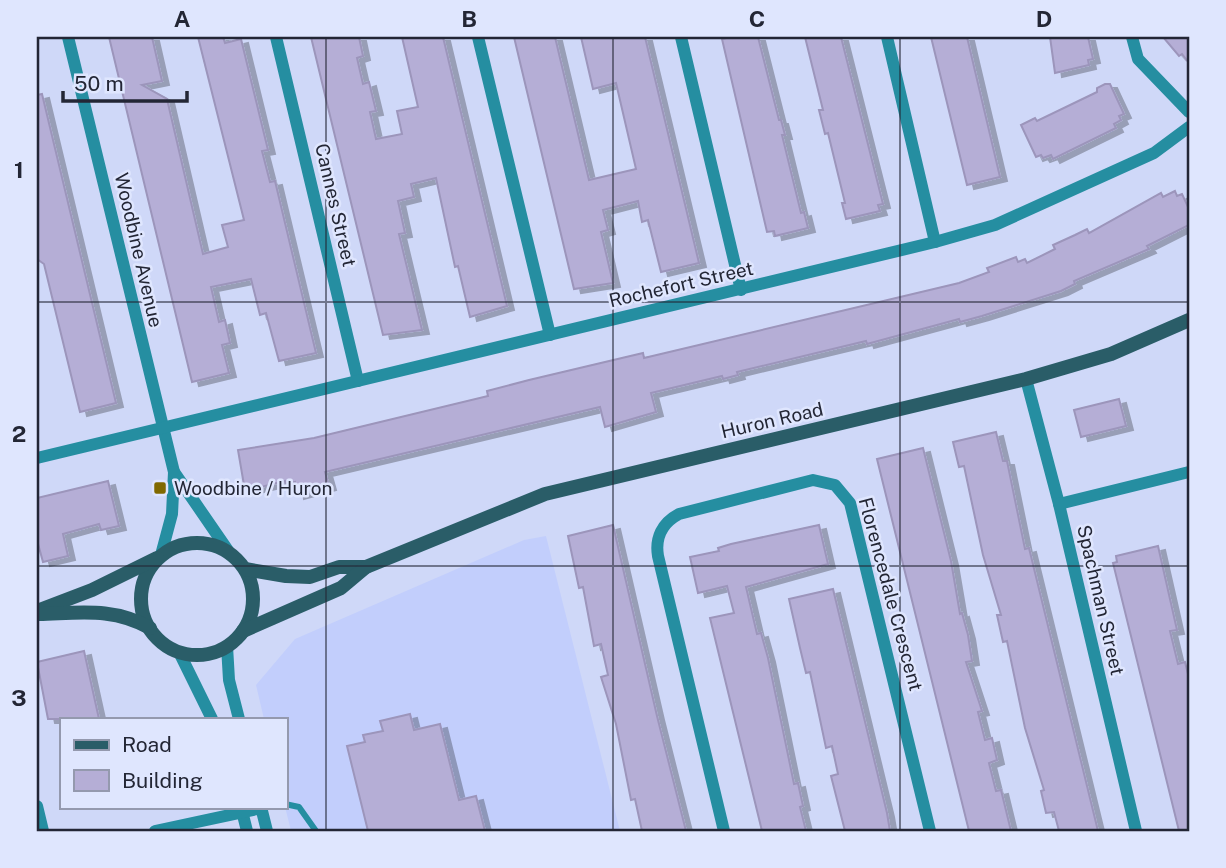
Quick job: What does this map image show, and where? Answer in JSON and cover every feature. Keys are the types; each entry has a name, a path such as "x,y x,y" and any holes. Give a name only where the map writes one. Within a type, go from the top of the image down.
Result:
{"main road":[{"name":"Huron Road","path":"243,631 341,588 366,567 545,494 1026,379 1110,354 1189,320"},
{"path":"37,612 92,590 161,555 190,543 215,545 229,552 245,569 254,593 252,614 243,631 227,646 210,653 180,652 162,642 150,628 144,617 142,586 150,568 161,555"},
{"name":"Huron Road","path":"245,569 310,577 338,567 366,567"},
{"path":"37,612 106,612 129,617 150,628"}],"street":[{"name":"Woodbine Avenue","path":"68,37 174,472 172,514 161,555"},
{"name":"Cannes Street","path":"276,37 358,382"},
{"path":"478,37 550,335"},
{"path":"681,37 741,290"},
{"path":"887,37 935,243"},
{"path":"1132,37 1138,59 1189,112"},
{"name":"Rochefort Street","path":"37,458 935,243 995,225 1154,153 1189,127"},
{"name":"Spachman Street","path":"1026,379 1059,504 1136,831"},
{"path":"1059,504 1189,471"},
{"name":"Woodbine Avenue","path":"174,472 229,552"},
{"name":"Florencedale Crescent","path":"724,831 658,556 658,537 664,526 679,514 813,480 835,485 850,503 930,831"},
{"path":"227,646 229,680 239,718"},
{"path":"180,652 212,718"},
{"path":"37,806 43,831"},
{"path":"264,808 267,831"},
{"path":"155,831 241,809 247,831"}],"lane":[{"path":"287,804 299,807 316,831"}],"shaded area":[{"path":"546,536 620,831 291,831 285,808 287,718 264,718 256,685 295,639 524,540"}],"building":[{"path":"109,37 152,37 162,81 142,85 167,99 203,254 228,247 222,225 244,220 198,37 223,37 225,43 241,39 268,150 262,151 270,182 275,181 316,353 279,361 266,313 260,315 251,279 211,287 219,322 225,320 230,343 222,345 229,373 192,382"},
{"path":"311,37 359,37 363,56 357,58 363,84 369,82 376,111 370,112 376,139 402,134 397,111 418,107 402,37 443,37 507,306 470,317 458,266 455,267 436,178 411,184 414,197 398,201 405,233 399,234 422,330 383,335"},
{"path":"514,37 555,37 589,180 636,169 616,83 593,89 581,37 645,37 699,263 661,272 648,220 642,222 638,201 603,210 608,230 601,232 613,283 574,289"},
{"path":"758,37 785,135 782,135 801,213 804,212 808,228 775,236 774,231 767,232 722,39"},
{"path":"805,37 841,37 883,204 878,205 880,211 846,219 842,203 845,203 828,133 825,134 819,110 823,110"},
{"path":"931,37 967,37 1000,177 967,185"},
{"path":"1050,37 1088,37 1093,59 1088,60 1089,65 1055,73"},
{"path":"1163,37 1189,37 1189,63 1182,54 1179,56"},
{"path":"1110,84 1124,114 1119,116 1121,120 1114,124 1116,128 1053,159 1051,155 1036,157 1021,125 1035,118 1037,121 1097,92 1097,88"},
{"path":"42,94 116,403 80,412 44,264 37,259 37,95"},
{"path":"1175,191 1177,196 1182,194 1189,209 1189,225 1147,246 1149,249 1074,281 1075,284 1061,291 960,322 959,319 867,344 866,341 737,372 738,375 723,379 722,376 651,393 656,412 605,427 600,407 325,472 329,486 297,495 295,482 286,484 285,481 245,491 238,450 314,438 488,396 487,391 529,380 643,353 644,358 959,283 989,272 987,268 1016,257 1018,262 1025,259 1027,263 1055,249 1053,245 1087,229 1089,233 1161,193 1163,197"},
{"path":"1119,399 1126,426 1081,437 1074,410"},
{"path":"996,432 1003,461 1007,461 1025,549 1029,548 1098,831 1059,831 1054,812 1046,813 1041,791 1044,790 1025,728 1007,641 1003,642 997,615 1001,615 983,555 964,466 959,467 953,442"},
{"path":"923,448 951,561 960,614 962,613 968,635 972,661 966,662 982,711 978,712 985,740 992,738 997,760 989,763 996,791 1001,790 1011,831 969,831 877,459"},
{"path":"108,481 119,526 101,530 99,524 63,534 68,556 43,562 37,540 37,498"},
{"path":"613,525 686,831 642,831 635,799 631,800 616,724 601,677 608,675 601,644 594,646 583,587 579,588 568,536"},
{"path":"819,525 828,564 746,587 757,634 761,633 768,658 794,784 798,783 806,831 762,831 710,618 734,613 727,586 698,593 690,557 719,551 718,548 731,544"},
{"path":"1158,546 1177,630 1170,631 1178,664 1185,662 1189,678 1189,831 1179,831 1113,563 1117,562 1116,556"},
{"path":"833,589 890,831 845,831 831,776 838,774 832,746 826,748 810,672 806,673 800,648 789,599"},
{"path":"84,651 99,718 48,719 37,662"},
{"path":"410,714 414,730 440,724 459,800 476,796 485,831 368,831 347,746 365,742 363,735 383,731 380,721"}],"place":[{"name":"Woodbine / Huron","path":"160,488"}]}
